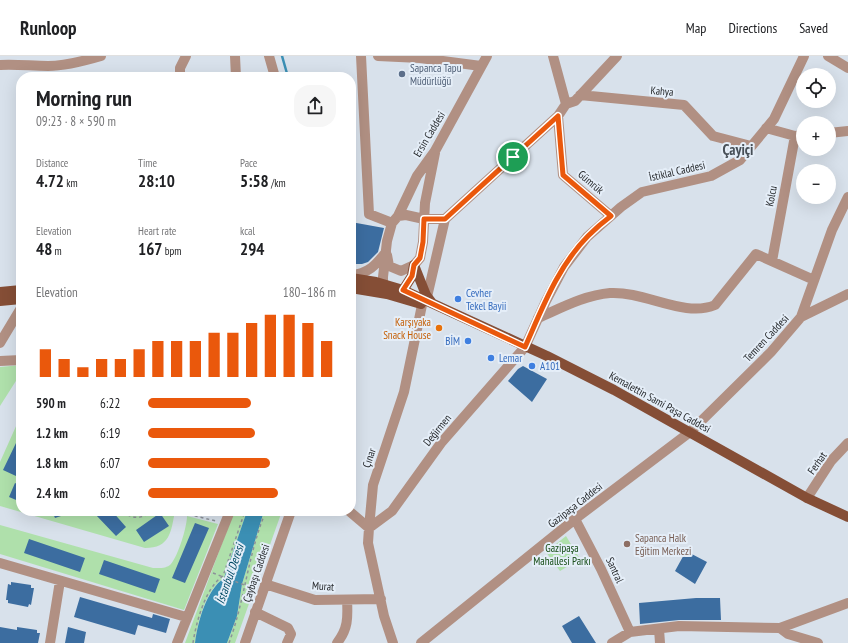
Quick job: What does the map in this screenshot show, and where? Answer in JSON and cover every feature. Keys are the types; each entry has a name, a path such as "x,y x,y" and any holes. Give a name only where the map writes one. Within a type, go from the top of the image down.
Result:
{"main road":[{"path":"401,293 412,276 414,265"},
{"path":"414,265 424,301"},
{"path":"356,278 383,284 401,293 435,305"},
{"path":"356,289 387,294 401,293 435,305 457,316"},
{"path":"0,292 16,290"},
{"path":"0,301 16,299"},
{"path":"424,301 457,316"},
{"name":"Kemalettin Sami Paşa Caddesi","path":"457,316 614,390 807,498 848,517"}],"street":[{"path":"0,65 29,60 49,66 83,61 101,56"},
{"path":"180,72 180,68 186,56"},
{"path":"235,56 236,72"},
{"path":"269,56 274,72"},
{"path":"361,56 369,214 395,219 406,215 424,219 445,219 558,116 566,104 574,101 617,56"},
{"path":"378,56 420,57 481,66"},
{"name":"Ersin Caddesi","path":"383,284 386,252 395,219 417,176 435,151 487,56"},
{"path":"553,56 566,104"},
{"name":"İstiklal Caddesi","path":"525,347 564,267 587,237 642,192 711,176 740,160 774,119 804,56"},
{"path":"828,56 848,68"},
{"name":"Kahya","path":"580,95 684,105 713,136 751,146"},
{"name":"Gümrük","path":"558,116 563,175 611,216"},
{"path":"766,128 796,134"},
{"path":"836,132 848,131"},
{"name":"Kolcu","path":"772,261 796,149"},
{"path":"386,252 389,266 401,271 414,265 420,258 423,242 425,203 435,151"},
{"name":"Temren Caddesi","path":"690,432 771,352 802,317 832,230 848,197"},
{"name":"Çınar","path":"393,643 381,600 368,543 368,528 373,485 404,392 424,301 445,219"},
{"path":"356,276 372,269 386,252"},
{"path":"538,318 580,300 610,293 640,296 689,308 708,308 715,305 756,254 814,280"},
{"path":"383,284 387,294"},
{"path":"802,317 848,294"},
{"path":"0,343 16,316"},
{"name":"Değirmen","path":"368,528 392,511 441,443 525,347"},
{"path":"0,361 16,360"},
{"name":"Gazipaşa Caddesi","path":"421,643 576,519 690,432"},
{"name":"Ferhat","path":"807,498 831,461 848,443"},
{"path":"177,643 186,617 228,516"},
{"name":"Çaybaşı Caddesi","path":"245,643 289,516"},
{"path":"355,516 368,528"},
{"name":"Santral","path":"576,519 630,632"},
{"path":"0,563 186,617"},
{"path":"50,643 60,580"},
{"name":"Murat","path":"264,588 315,600 381,600"},
{"path":"337,643 344,634 348,622 346,600"},
{"path":"612,643 630,632 659,628 700,626 780,628 848,603"},
{"path":"255,612 288,628 291,634 286,643"},
{"path":"659,628 660,643"},
{"path":"780,628 788,634 815,643"},
{"path":"626,643 630,632"}],"path":[{"path":"129,516 142,518 145,516"},
{"path":"196,516 225,523"},
{"path":"193,643 195,624 214,582 222,576 243,516"},
{"path":"229,643 239,616 244,584 264,516"},
{"path":"222,576 244,584 264,588"}],"green space":[{"path":"16,365 16,381 0,406 0,367"},
{"path":"16,426 16,511 0,506 0,462"},
{"path":"35,516 174,516 170,532 164,542 160,545 145,548"},
{"path":"187,516 218,524 184,610 0,554 0,525 153,568 165,567 169,566 174,560 184,534"},
{"path":"232,516 245,516 224,578 217,584 207,598 200,616 195,643 185,643"},
{"path":"262,516 280,516 235,643 227,643 237,616 242,584"},
{"name":"Gazipaşa Mahallesi Parkı","path":"566,536 580,559 560,571 546,552"}],"water":[{"path":"245,516 262,516 242,584 237,616 227,643 195,643 198,625 208,598 212,591 224,578"}],"building":[{"path":"356,223 384,228 378,252 368,262 356,264"},
{"path":"523,366 547,379 532,402 508,381 518,369"},
{"path":"16,443 16,476 3,470"},
{"path":"15,483 16,500 9,497"},
{"path":"97,516 116,516 126,527 116,536"},
{"path":"156,516 162,516 169,526 144,542 136,530"},
{"path":"195,523 209,528 185,583 172,578"},
{"path":"29,539 85,558 80,572 24,553"},
{"path":"686,551 707,562 695,584 675,571"},
{"path":"104,560 160,579 155,593 99,574"},
{"path":"11,582 31,585 31,588 34,588 31,605 29,604 28,607 8,603 8,600 6,600 8,584 11,585"},
{"path":"80,597 152,618 153,614 170,619 166,633 138,625 135,635 74,617"},
{"path":"696,598 720,598 721,620 679,620 640,624 639,603"},
{"path":"579,616 596,643 572,643 562,626"},
{"path":"0,627 17,630 17,627 37,630 37,633 40,633 38,643 0,643"},
{"path":"68,627 86,632 84,643 65,643"}],"waterway":[{"name":"İstanbul Deresi","path":"282,56 287,72"}],"place":[{"name":"Sapanca Tapu Müdürlüğü","path":"402,74"},
{"name":"Cevher Tekel Bayii","path":"458,299"},
{"name":"Karşıyaka Snack House","path":"439,328"},
{"name":"BİM","path":"468,341"},
{"name":"Lemar","path":"491,358"},
{"name":"A101","path":"532,366"},
{"name":"Sapanca Halk Eğitim Merkezi","path":"627,544"}],"district":[{"name":"Çayiçi","path":"738,150"}],"route":[{"path":"558,116 563,175 611,216 587,237 564,267 546,301 525,347 403,290 406,282 412,276 414,265 420,258 423,242 424,219 445,219 513,157 558,116"}]}
